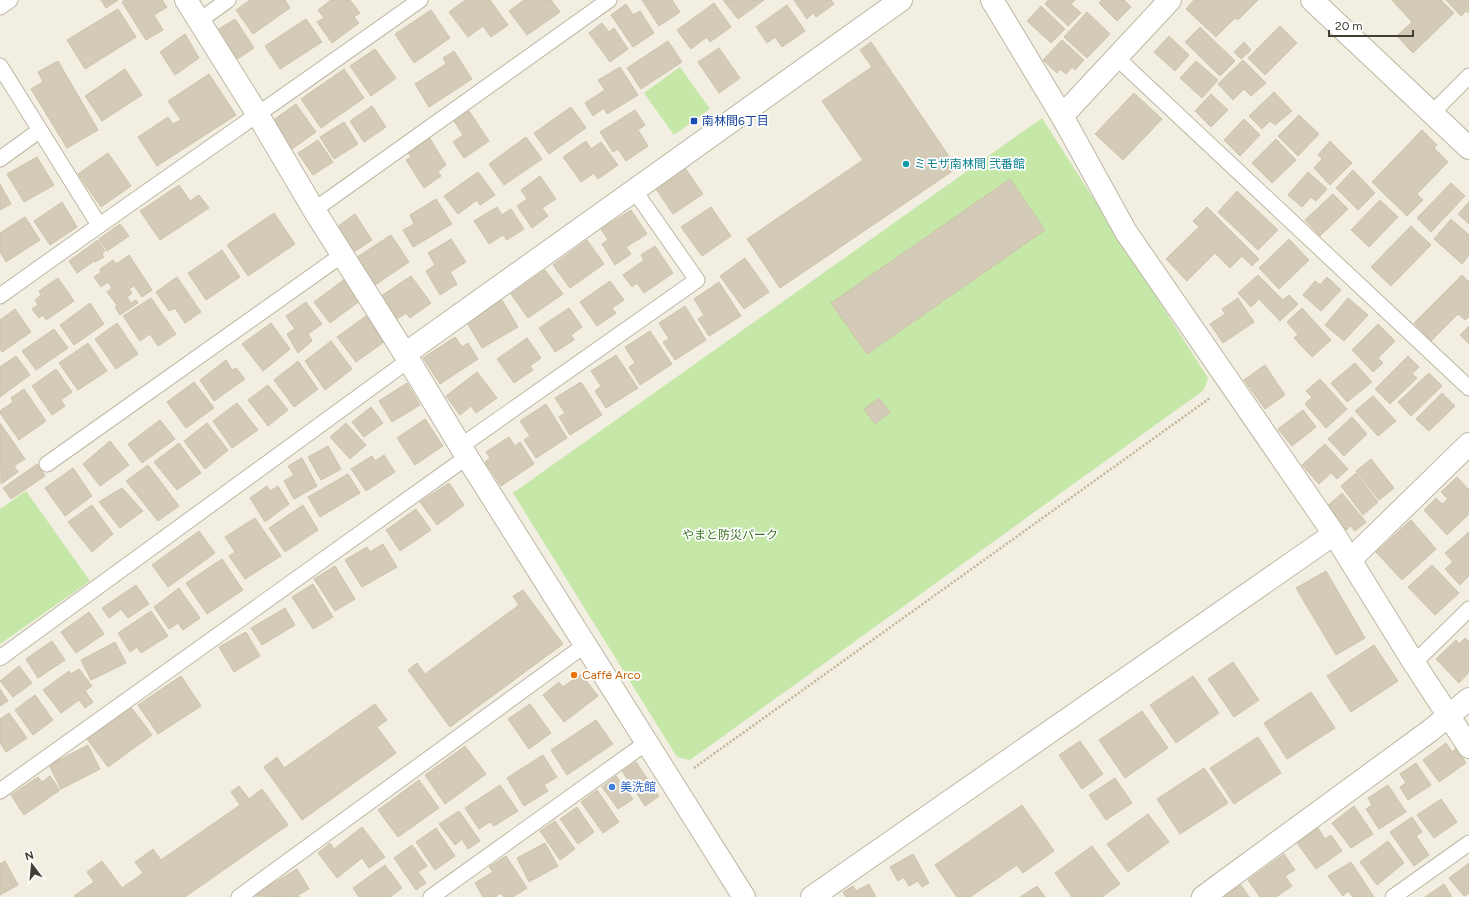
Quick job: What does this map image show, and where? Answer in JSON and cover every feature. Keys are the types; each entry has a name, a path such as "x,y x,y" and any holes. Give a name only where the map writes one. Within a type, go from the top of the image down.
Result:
{"street":[{"path":"186,0 258,115 314,210 407,357 584,645 744,897"},
{"path":"407,357 634,190 901,0"},
{"path":"992,0 1062,116 1126,232 1351,559 1414,663 1469,747"},
{"path":"1062,116 1170,0"},
{"path":"1312,0 1469,148"},
{"path":"1351,559 1469,444"},
{"path":"812,897 1334,534"},
{"path":"1203,897 1449,716 1469,699"}],"lane":[{"path":"0,7 10,0"},
{"path":"198,21 228,0"},
{"path":"0,296 420,0"},
{"path":"314,210 609,0"},
{"path":"1116,57 1469,388"},
{"path":"0,66 99,225"},
{"path":"1432,113 1469,76"},
{"path":"0,159 40,130"},
{"path":"0,790 697,280 634,190"},
{"path":"48,464 342,255"},
{"path":"0,658 407,357"},
{"path":"1414,663 1469,609"},
{"path":"239,897 584,645"},
{"path":"431,897 646,743"},
{"path":"1394,897 1469,843"}],"path":[{"path":"672,784 1230,384"}],"green space":[{"path":"680,67 710,109 674,135 644,93"},
{"name":"やまと防災パーク","path":"1042,118 1208,378 1204,390 690,760 677,757 513,493"},
{"path":"26,491 90,581 0,644 0,509"}],"building":[{"path":"101,0 118,0 106,8"},
{"path":"125,0 162,0 167,7 154,15 163,30 146,40 122,2"},
{"path":"250,0 285,0 290,8 253,34 236,10"},
{"path":"331,0 350,0 360,13 354,17 359,23 332,43 317,22 324,18 318,10"},
{"path":"465,0 490,0 508,25 491,37 483,26 468,37 449,12"},
{"path":"524,0 551,0 560,12 527,35 509,11"},
{"path":"642,0 672,0 680,12 659,26"},
{"path":"723,0 764,0 738,19"},
{"path":"794,0 831,0 834,4 816,17 813,13 807,19"},
{"path":"1048,0 1075,0 1071,4 1081,13 1068,26 1045,4"},
{"path":"1102,0 1124,0 1131,7 1117,21 1099,3"},
{"path":"1194,0 1258,0 1239,19 1234,19 1216,37 1186,9"},
{"path":"1392,0 1441,0 1454,13 1413,53 1397,36 1412,22"},
{"path":"1446,0 1469,0 1469,13 1466,11 1461,16"},
{"path":"714,3 731,27 710,42 707,37 691,49 677,30"},
{"path":"626,4 633,15 640,11 654,33 633,47 611,15"},
{"path":"787,5 805,31 782,47 775,37 767,43 756,27"},
{"path":"1041,6 1065,29 1051,43 1027,21"},
{"path":"118,9 136,37 85,69 67,40"},
{"path":"431,10 450,38 414,63 395,34"},
{"path":"1087,12 1110,34 1087,58 1064,37"},
{"path":"235,19 254,48 233,62 214,32"},
{"path":"306,19 322,42 280,69 265,46"},
{"path":"602,23 609,32 614,28 628,49 610,62 589,33"},
{"path":"1280,26 1297,43 1265,75 1248,58"},
{"path":"1200,27 1235,61 1220,76 1185,42"},
{"path":"185,34 199,58 175,75 160,52"},
{"path":"1169,36 1189,55 1175,71 1154,52"},
{"path":"1062,40 1084,60 1075,70 1072,67 1066,74 1060,69 1057,73 1043,60"},
{"path":"668,41 682,62 641,89 627,68"},
{"name":"ミモザ南林間 弐番館","path":"871,42 957,168 780,288 747,239 863,160 822,101 872,67 860,50"},
{"path":"1244,42 1251,50 1241,59 1234,52"},
{"path":"719,48 740,78 719,93 698,62"},
{"path":"375,49 396,78 371,96 350,66"},
{"path":"454,51 472,79 429,107 415,84 446,64 443,58"},
{"path":"1243,60 1266,83 1251,96 1244,89 1233,100 1218,84"},
{"path":"58,61 98,130 67,148 31,89 43,82 38,72"},
{"path":"1196,61 1218,80 1202,98 1180,78"},
{"path":"620,67 638,95 607,114 604,108 593,116 585,103 605,90 598,80"},
{"path":"125,69 142,95 102,121 85,96"},
{"path":"344,69 364,98 321,128 301,99"},
{"path":"209,74 236,115 157,166 138,137 168,117 173,124 181,120 168,101"},
{"path":"1274,92 1292,111 1275,125 1270,121 1262,129 1249,116"},
{"path":"1134,93 1162,119 1123,160 1095,134"},
{"path":"1211,94 1228,110 1211,127 1195,111"},
{"path":"296,104 316,132 292,149 272,121"},
{"path":"372,106 386,127 364,142 350,121"},
{"path":"571,107 586,128 549,154 534,133"},
{"path":"635,110 645,125 638,130 648,146 626,161 618,149 613,152 600,132"},
{"path":"469,111 489,141 464,158 453,142 463,135 454,121"},
{"path":"1299,115 1319,134 1298,156 1278,136"},
{"path":"1244,119 1260,135 1240,156 1224,140"},
{"path":"344,122 358,144 334,159 320,137"},
{"path":"1422,130 1437,145 1434,148 1448,162 1417,194 1423,200 1407,216 1372,182"},
{"path":"429,137 446,165 438,171 441,176 424,188 406,160 411,157 407,151"},
{"path":"526,137 542,159 504,185 489,164"},
{"path":"1276,139 1296,160 1272,183 1252,163"},
{"path":"318,140 333,162 313,175 298,153"},
{"path":"586,141 591,149 601,142 618,165 598,179 594,173 581,182 563,157"},
{"path":"1330,141 1352,163 1330,185 1314,168 1322,159 1318,155"},
{"path":"108,153 131,186 101,207 78,174"},
{"path":"37,157 54,185 24,202 7,174"},
{"path":"683,165 703,194 673,214 654,186"},
{"path":"1353,170 1375,193 1358,210 1336,188"},
{"path":"478,172 495,195 480,205 477,200 458,214 444,196"},
{"path":"1308,172 1327,189 1316,201 1311,197 1302,207 1288,195"},
{"path":"540,176 556,199 542,208 548,216 532,228 517,206 527,199 521,190"},
{"path":"1010,179 1045,230 867,354 831,303"},
{"path":"1451,183 1465,196 1431,232 1417,218"},
{"path":"0,184 11,204 0,210"},
{"path":"179,185 190,201 199,195 209,208 160,240 140,211"},
{"path":"1237,191 1278,230 1258,250 1218,212"},
{"path":"1333,194 1348,209 1320,236 1305,220"},
{"path":"436,199 452,224 413,247 403,230 414,224 410,215"},
{"path":"1380,200 1398,217 1369,247 1351,230"},
{"path":"62,202 77,227 50,245 34,221"},
{"path":"1469,202 1469,224 1458,214"},
{"path":"497,207 502,215 511,209 524,229 507,240 503,235 489,244 474,221"},
{"path":"711,207 731,236 702,256 681,227"},
{"path":"1207,207 1259,259 1252,266 1242,256 1230,268 1215,253 1187,281 1166,259 1199,227 1193,221"},
{"path":"631,210 647,234 626,247 631,254 615,265 602,244 608,240 601,229"},
{"path":"274,213 295,244 248,276 227,245"},
{"path":"355,214 372,240 354,252 337,227"},
{"path":"25,217 40,240 6,262 0,252 0,233"},
{"path":"1451,219 1469,235 1469,255 1462,264 1434,239"},
{"path":"120,224 129,236 107,251 99,239"},
{"path":"1411,226 1431,245 1391,286 1371,267"},
{"path":"391,235 409,262 375,285 357,257"},
{"path":"451,239 466,262 450,272 457,284 440,295 426,271 435,265 428,253"},
{"path":"1289,239 1309,260 1279,289 1259,268"},
{"path":"98,240 105,251 102,254 104,257 95,262 94,261 77,273 69,261"},
{"path":"587,240 604,264 570,288 553,265"},
{"path":"655,246 673,273 644,293 637,283 632,287 623,275 644,260 641,255"},
{"path":"222,250 240,277 206,300 188,273"},
{"path":"129,255 152,290 142,297 134,286 129,289 132,293 127,297 131,303 136,300 138,303 120,315 115,307 117,305 107,292 112,288 108,282 101,287 94,277 101,272 100,269 113,260 116,264"},
{"path":"745,258 769,292 744,309 720,276"},
{"path":"545,270 563,294 528,318 511,294"},
{"path":"1258,275 1283,300 1289,295 1298,304 1280,321 1259,299 1251,307 1238,293"},
{"path":"1462,275 1469,282 1469,317 1465,320 1458,314 1431,341 1414,323"},
{"path":"411,276 431,303 410,318 406,313 397,319 381,296"},
{"path":"177,277 201,312 185,323 175,308 169,311 156,292"},
{"path":"1327,277 1341,290 1321,311 1303,295 1315,281 1320,285"},
{"path":"58,278 74,301 46,320 43,315 39,318 32,309 38,305 35,300 41,295 39,291"},
{"path":"345,279 361,300 330,323 314,302"},
{"path":"610,281 624,300 612,308 616,313 597,326 580,302"},
{"path":"719,282 741,316 709,336 698,319 704,315 694,299"},
{"path":"151,298 176,334 158,346 150,334 140,341 123,316"},
{"path":"1238,298 1254,322 1223,343 1210,324 1225,314 1222,309"},
{"path":"1348,298 1368,315 1344,341 1325,325"},
{"path":"502,300 518,327 482,348 466,321"},
{"path":"306,302 322,324 308,334 312,341 298,353 287,334 295,329 286,316"},
{"path":"90,303 104,324 74,345 60,325"},
{"path":"685,306 706,340 675,360 663,342 669,339 659,323"},
{"path":"569,308 582,327 571,335 574,340 555,352 539,328"},
{"path":"1302,308 1331,340 1312,357 1294,338 1298,335 1287,322"},
{"path":"15,309 31,332 2,352 0,349 0,320"},
{"path":"366,316 384,342 356,362 337,337"},
{"path":"117,323 138,354 116,369 95,339"},
{"path":"271,323 290,349 263,371 242,344"},
{"path":"1378,324 1395,341 1378,358 1383,363 1373,372 1352,350"},
{"path":"1469,326 1469,344 1460,335"},
{"path":"54,329 68,348 36,370 22,351"},
{"path":"650,331 672,364 640,385 629,367 635,363 625,347"},
{"path":"455,337 462,347 468,343 478,359 440,384 423,358"},
{"path":"527,338 541,358 530,366 533,370 514,383 497,359"},
{"path":"331,341 352,369 325,390 305,361"},
{"path":"88,343 107,371 78,390 59,363"},
{"path":"616,355 638,388 606,408 595,391 601,386 591,371"},
{"path":"16,356 30,375 0,397 0,367"},
{"path":"1408,356 1419,367 1412,374 1417,378 1390,404 1375,389"},
{"path":"226,360 232,370 236,368 245,379 214,401 200,380"},
{"path":"298,361 318,389 294,407 274,380"},
{"path":"1355,363 1372,382 1347,402 1331,383"},
{"path":"1265,365 1285,395 1265,409 1244,380"},
{"path":"56,369 72,392 61,400 65,406 52,415 32,386"},
{"path":"477,372 497,398 476,413 471,406 460,415 446,396"},
{"path":"1429,373 1442,386 1411,416 1398,402"},
{"path":"1320,379 1347,409 1326,428 1305,404 1312,397 1306,391"},
{"path":"194,382 214,408 186,428 167,402"},
{"path":"581,382 602,415 570,435 559,417 565,413 555,398"},
{"path":"407,383 420,405 392,422 379,401"},
{"path":"268,385 288,410 268,426 248,400"},
{"path":"24,389 46,421 19,440 0,411 13,402 11,398"},
{"path":"1442,393 1455,406 1429,431 1416,419"},
{"path":"1373,396 1396,421 1378,436 1355,411"},
{"path":"879,398 890,412 875,424 864,409"},
{"path":"237,403 258,430 232,448 213,421"},
{"path":"546,404 567,438 536,458 524,440 530,436 520,421"},
{"path":"371,407 383,423 364,437 352,422"},
{"path":"1303,410 1316,427 1292,446 1278,429"},
{"path":"1352,417 1367,434 1344,456 1328,439"},
{"path":"425,419 443,446 415,465 397,438"},
{"path":"160,420 175,439 142,463 128,444"},
{"path":"0,423 25,459 14,466 18,472 1,484"},
{"path":"207,423 228,450 205,469 184,441"},
{"path":"346,423 366,445 350,459 330,437"},
{"path":"509,437 515,446 520,442 534,464 501,486 485,462 490,458 486,452"},
{"path":"110,441 129,465 100,486 83,464"},
{"path":"179,443 201,473 177,490 154,462"},
{"path":"1325,444 1348,469 1337,479 1331,473 1319,484 1302,465"},
{"path":"328,446 341,469 321,480 308,457"},
{"path":"384,455 395,472 366,491 351,469 372,456 375,461"},
{"path":"302,458 317,486 294,499 284,481 294,475 288,466"},
{"path":"1371,459 1394,488 1379,500 1356,471"},
{"path":"37,464 45,476 11,499 3,488"},
{"path":"148,465 179,506 158,521 126,481"},
{"path":"73,468 92,496 65,516 45,488"},
{"path":"1356,473 1378,502 1363,515 1341,486"},
{"path":"348,474 360,493 320,517 308,497"},
{"path":"1457,477 1469,490 1469,514 1447,535 1424,510 1436,498 1442,504 1448,499 1441,492"},
{"path":"449,483 464,505 437,525 420,502"},
{"path":"267,486 270,491 278,486 289,504 265,522 250,498"},
{"path":"122,488 143,511 120,528 99,502"},
{"path":"1342,493 1366,522 1355,531 1351,526 1346,530 1326,507"},
{"path":"92,505 113,534 92,552 68,522"},
{"path":"303,505 318,530 285,552 269,528"},
{"path":"416,509 431,530 400,551 386,530"},
{"path":"255,518 281,556 245,579 229,556 235,552 225,537"},
{"path":"1411,520 1436,549 1402,580 1376,552"},
{"path":"199,531 215,553 168,587 152,565"},
{"path":"1469,532 1469,576 1460,585 1445,569 1453,562 1445,553"},
{"path":"383,544 397,567 362,587 345,560 367,547 370,552"},
{"path":"222,559 243,590 207,614 186,583"},
{"path":"1432,565 1459,593 1435,615 1408,587"},
{"path":"335,566 355,599 335,611 314,579"},
{"path":"1326,571 1365,638 1336,655 1296,588"},
{"path":"313,584 333,617 313,629 292,597"},
{"path":"136,585 149,604 128,618 121,609 109,618 102,608"},
{"path":"179,588 200,618 183,630 178,623 169,629 154,607"},
{"path":"523,590 563,644 450,727 408,670 417,663 425,674 519,605 513,596"},
{"path":"285,608 295,625 262,645 251,628"},
{"path":"151,611 168,636 141,653 137,647 130,652 118,633"},
{"path":"89,612 104,634 76,653 61,632"},
{"path":"246,632 260,656 234,672 219,647"},
{"path":"1465,638 1469,642 1469,672 1459,683 1436,659 1456,640 1459,644"},
{"path":"52,641 65,660 38,678 26,659"},
{"path":"115,642 126,663 91,680 81,660"},
{"path":"1374,645 1398,681 1351,712 1327,676"},
{"path":"1233,662 1259,700 1234,717 1208,679"},
{"path":"19,666 32,683 13,697 0,681"},
{"path":"79,669 92,686 85,691 93,702 85,708 79,700 61,713 43,690 69,671 71,674"},
{"path":"581,674 598,696 564,722 543,695 559,682 563,687"},
{"path":"181,676 201,706 158,734 138,705"},
{"path":"1193,676 1219,713 1176,743 1150,705"},
{"path":"0,689 8,701 0,706"},
{"path":"1311,692 1335,728 1287,759 1264,723"},
{"path":"35,695 53,720 33,735 15,710"},
{"path":"375,704 387,720 377,727 396,753 302,820 264,767 277,757 284,768"},
{"path":"530,704 551,733 529,749 508,719"},
{"path":"131,707 152,735 108,767 87,739"},
{"path":"1142,711 1168,748 1125,778 1099,740"},
{"path":"9,713 27,738 6,752 0,743 0,719"},
{"path":"596,720 613,744 567,775 551,750"},
{"path":"1258,737 1281,773 1234,804 1210,768"},
{"path":"1080,741 1103,774 1082,789 1059,755"},
{"path":"1446,743 1452,752 1456,748 1466,763 1439,782 1423,760"},
{"path":"88,745 100,769 61,789 49,765"},
{"path":"465,746 486,774 445,804 425,775"},
{"path":"543,755 557,777 544,785 548,791 524,806 507,778"},
{"path":"636,762 659,796 645,806 622,771"},
{"path":"1416,763 1431,785 1408,800 1400,787 1406,783 1400,774"},
{"path":"1204,768 1228,803 1180,834 1157,799"},
{"path":"50,776 60,790 24,815 11,795 38,777 42,782"},
{"path":"616,776 633,799 618,809 602,787"},
{"path":"1115,778 1132,803 1106,820 1089,795"},
{"path":"419,780 439,808 398,837 378,810"},
{"path":"500,785 518,811 494,826 490,822 479,829 465,808"},
{"path":"1388,785 1406,812 1379,829 1366,809 1372,805 1368,798"},
{"path":"239,786 249,799 262,789 288,825 185,897 74,896 94,882 87,872 102,861 122,888 143,873 135,862 153,849 161,860 240,805 231,792"},
{"path":"597,790 619,822 603,833 581,802"},
{"path":"1441,799 1457,822 1434,838 1417,815"},
{"path":"1022,805 1054,851 1023,873 1017,865 970,897 957,897 935,865"},
{"path":"1354,806 1373,834 1351,848 1332,823"},
{"path":"577,807 594,832 578,844 560,819"},
{"path":"459,811 480,841 468,849 462,839 455,845 439,824"},
{"path":"1148,814 1169,842 1128,872 1107,844"},
{"path":"1412,817 1422,832 1416,836 1429,855 1414,866 1390,832"},
{"path":"555,821 575,849 560,860 540,831"},
{"path":"362,827 385,857 369,868 362,858 337,878 318,853 330,843 334,849"},
{"path":"436,828 455,856 435,870 416,842"},
{"path":"1318,828 1325,839 1331,835 1342,851 1316,869 1297,843"},
{"path":"1388,841 1404,863 1377,885 1360,862"},
{"path":"545,843 558,866 529,882 517,858"},
{"path":"412,845 427,866 418,872 426,883 416,890 394,858"},
{"path":"1092,846 1120,884 1102,897 1072,897 1055,873"},
{"path":"913,854 929,883 922,887 918,881 909,886 904,877 898,881 890,867"},
{"path":"1284,854 1295,870 1285,876 1292,886 1276,897 1260,897 1248,880"},
{"path":"506,856 527,888 513,897 504,897 501,893 495,897 483,897 475,883 493,872 489,867"},
{"path":"5,861 18,885 0,895 0,864"},
{"path":"1351,862 1374,897 1353,897 1348,891 1343,896 1328,876"},
{"path":"1469,863 1469,893 1464,896 1449,878"},
{"path":"385,865 402,888 390,897 359,897 353,888"},
{"path":"297,869 309,889 298,895 299,897 252,896"},
{"path":"869,884 876,897 846,897 843,892 853,886 856,891"},
{"path":"1444,884 1452,897 1425,897"},
{"path":"1241,885 1249,897 1222,897"},
{"path":"1037,886 1045,897 1020,897"}],"place":[{"name":"南林間6丁目","path":"694,121"},
{"name":"ミモザ南林間 弐番館","path":"906,164"},
{"name":"Caffé Arco","path":"574,675"},
{"name":"美洗館","path":"612,787"}]}
